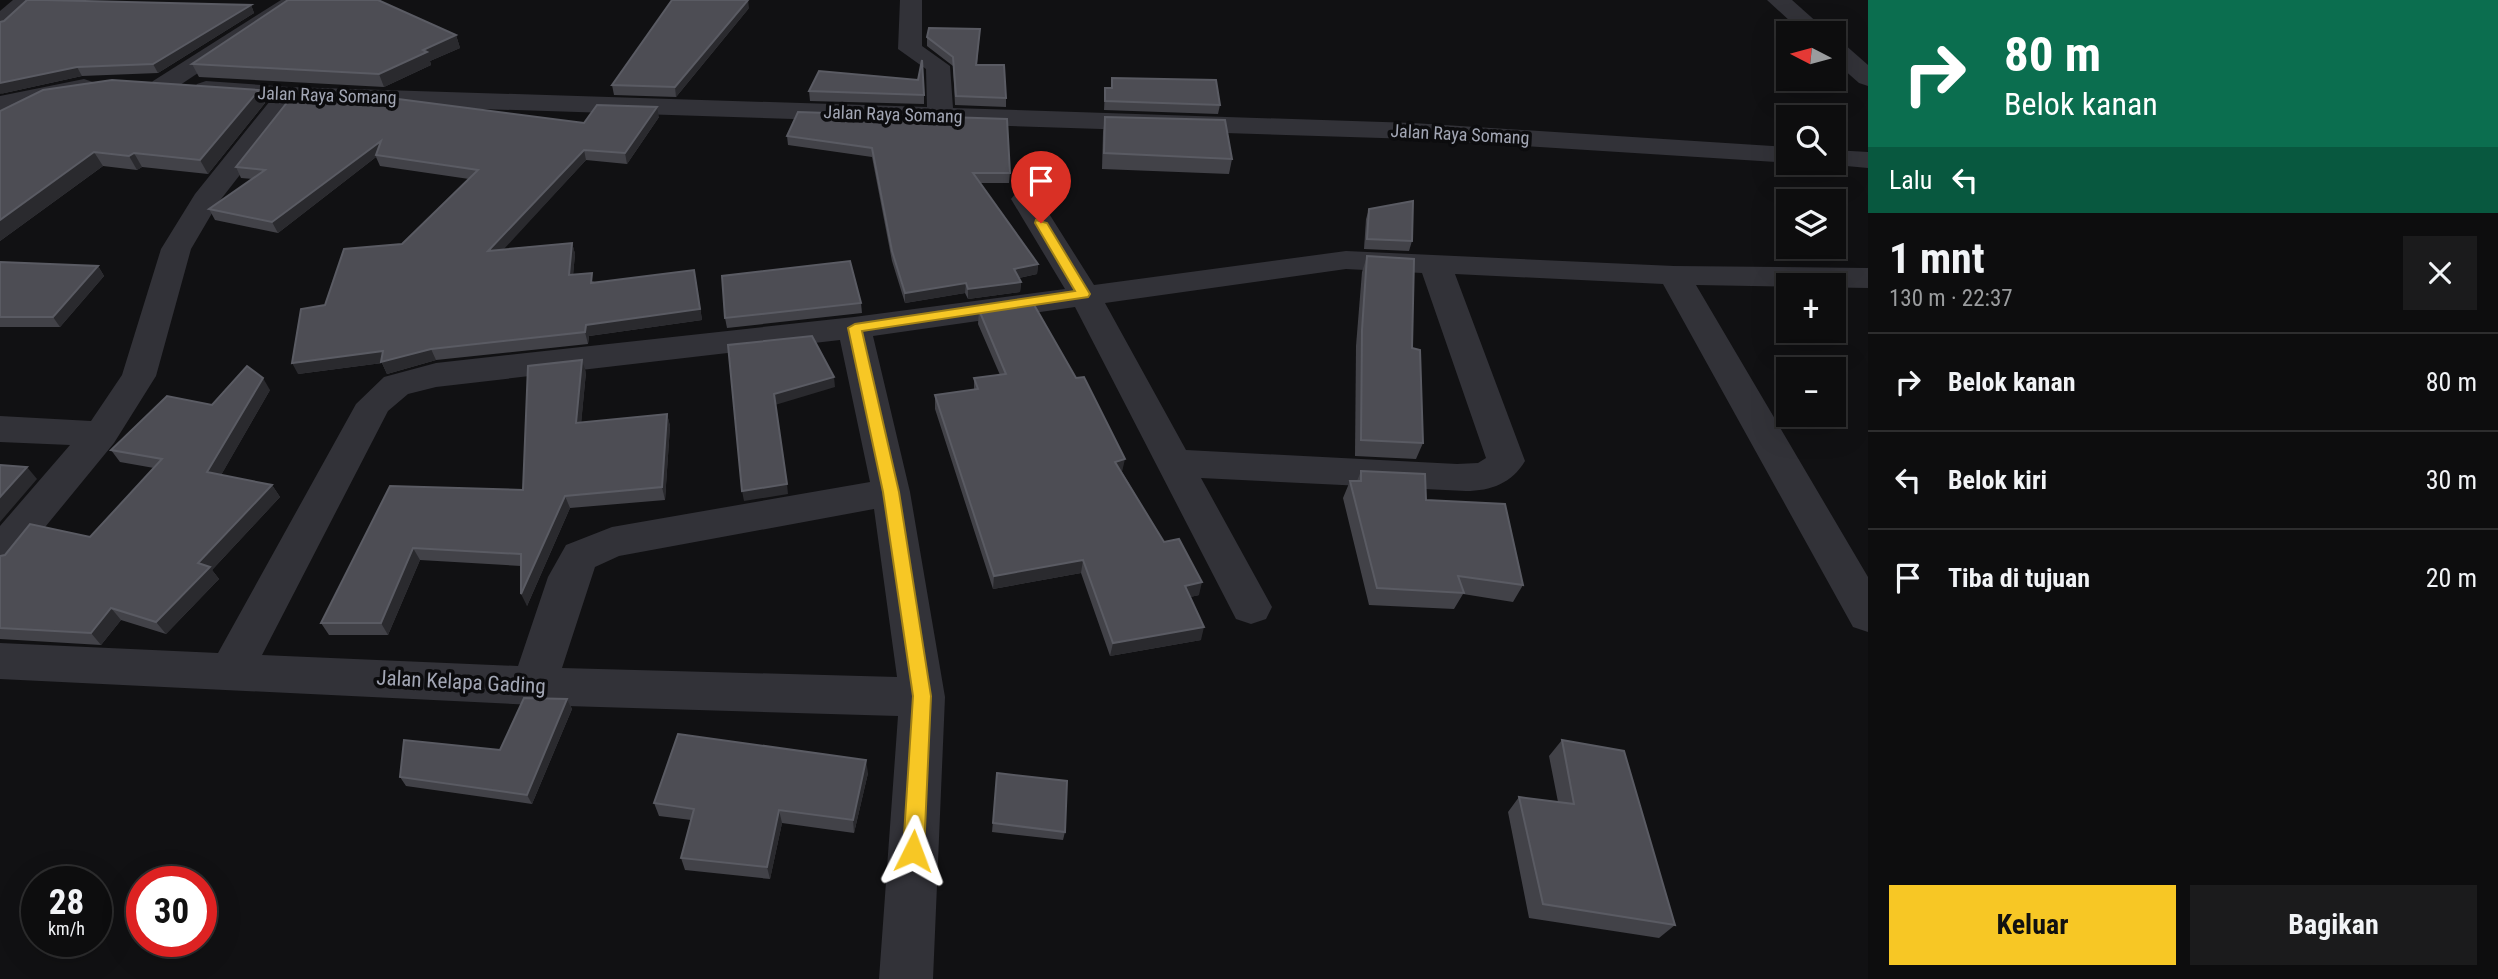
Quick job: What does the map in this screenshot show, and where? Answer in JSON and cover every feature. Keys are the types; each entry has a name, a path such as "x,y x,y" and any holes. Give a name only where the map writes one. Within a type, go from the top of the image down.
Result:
{"street":[{"path":"0,23 27,0"},
{"path":"136,86 297,0"},
{"path":"911,0 910,49 938,66 940,116"},
{"path":"1777,0 1802,21"},
{"path":"1846,59 1868,78"},
{"name":"Jalan Raya Somang","path":"0,104 40,93 136,86 289,95 1413,131 1776,154"},
{"path":"0,554 101,433 139,376 176,249 205,200 289,95"},
{"path":"1846,159 1868,160"},
{"path":"1026,199 1084,294 1251,607"},
{"path":"231,671 374,404 397,385 436,375 855,328 1084,294 1346,260 1674,275 1868,278"},
{"path":"1175,463 1463,478 1476,478 1497,472 1506,461 1435,264"},
{"path":"1674,275 1868,615"},
{"path":"855,328 891,492 922,696 906,979"},
{"path":"0,429 101,433"},
{"path":"534,687 569,577 580,556 612,542 891,492"},
{"name":"Jalan Kelapa Gading","path":"0,661 534,687 922,696"}],"building":[{"path":"27,0 251,5 153,64 77,67 0,83 0,22"},
{"path":"288,0 378,0 456,35 379,74 192,64"},
{"path":"672,0 748,0 675,87 612,85"},
{"path":"929,28 980,29 976,65 1004,65 1006,98 956,96 953,57 927,37"},
{"path":"922,60 924,95 809,91 819,71 918,80"},
{"path":"1112,78 1216,80 1220,105 1105,101 1105,88 1112,88"},
{"path":"112,80 259,90 200,160 94,152 0,220 0,111 43,90"},
{"path":"293,95 398,99 584,123 597,105 657,107 625,153 584,150 488,251 572,243 569,275 592,273 591,283 694,270 700,309 586,325 585,332 431,349 381,362 383,351 292,363 301,309 325,305 344,249 402,244 478,170 376,155 381,141 272,222 209,209 265,170 236,167"},
{"path":"798,112 1007,119 1010,173 973,173 1038,264 1014,269 1021,282 968,289 966,283 905,293 892,251 872,148 787,136"},
{"path":"1105,117 1225,120 1232,159 1104,153"},
{"path":"1413,201 1412,241 1367,239 1369,209"},
{"path":"1367,256 1414,259 1412,348 1420,350 1423,443 1361,440 1362,330"},
{"path":"850,261 861,303 725,318 722,276"},
{"path":"0,262 98,266 53,317 0,317"},
{"path":"1033,303 1076,378 1084,377 1125,459 1115,462 1164,542 1179,539 1202,582 1185,586 1204,627 1113,643 1083,560 994,576 935,395 978,389 974,378 1006,374 979,310"},
{"path":"812,336 834,377 774,394 787,484 742,491 728,345"},
{"path":"582,360 576,423 667,414 662,487 565,496 521,594 521,554 413,548 381,623 321,623 390,486 523,490 528,366"},
{"path":"247,366 263,378 207,472 272,485 198,563 210,567 156,622 111,608 91,633 0,628 0,556 5,555 30,524 90,537 162,459 111,450 167,396 212,405"},
{"path":"0,465 27,467 0,497"},
{"path":"1361,471 1425,474 1426,500 1505,504 1523,585 1458,576 1464,593 1377,588 1350,481 1361,481"},
{"path":"524,698 567,699 527,795 400,777 404,740 500,750"},
{"path":"678,734 866,760 853,820 779,810 767,867 681,858 694,809 654,803"},
{"path":"1562,740 1624,751 1675,925 1543,904 1519,797 1574,804"},
{"path":"997,773 1067,781 1065,832 993,823"}],"route":[{"path":"913,851 922,696 891,492 855,328 1084,294 1041,223"}]}
